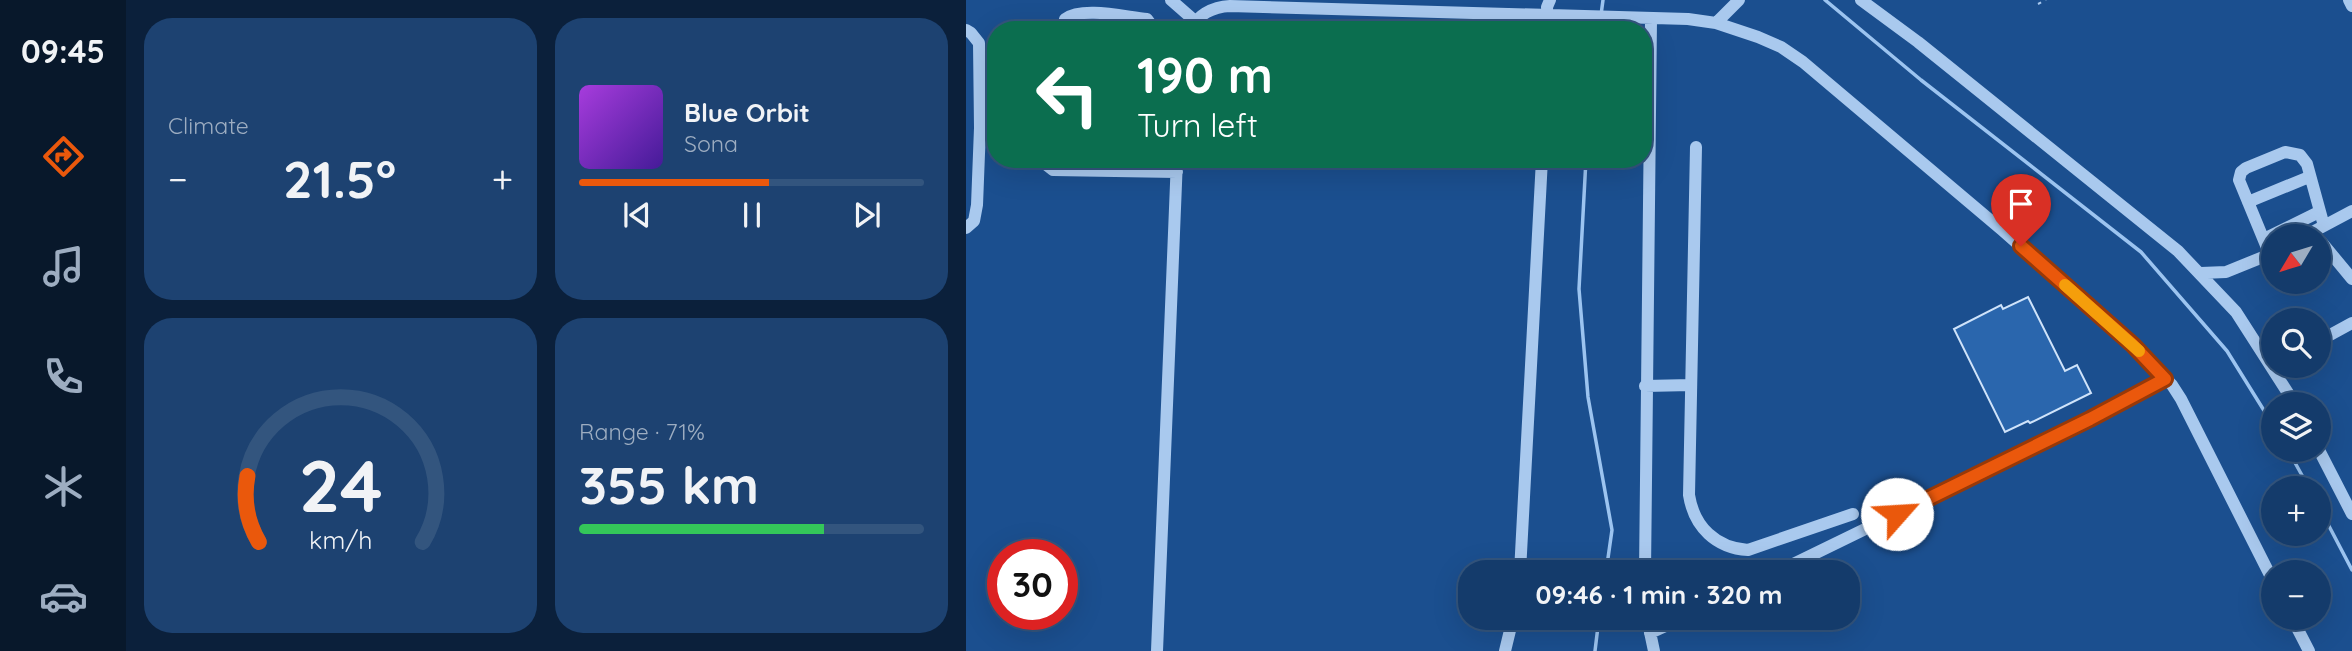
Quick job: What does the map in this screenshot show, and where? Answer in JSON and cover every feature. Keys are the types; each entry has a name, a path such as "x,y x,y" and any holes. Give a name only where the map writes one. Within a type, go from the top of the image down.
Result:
{"street":[{"path":"1171,0 1189,21"},
{"path":"1548,21 1547,6 1550,0"},
{"path":"1716,23 1739,0"},
{"path":"1861,0 1918,41 2142,220 2201,273 2236,312 2261,348"},
{"path":"2349,0 2352,6"},
{"path":"1197,21 1212,9 1230,6 1511,21"},
{"path":"1065,21 1075,13 1148,21"},
{"path":"1617,21 1688,19 1716,23 1781,47 1815,71 2133,345 2165,379 2190,415 2263,560"},
{"path":"966,30 979,43 981,128 977,205 974,220 966,228"},
{"path":"1696,147 1689,495 1693,513 1710,536 1732,547 1748,550 1853,514"},
{"path":"2261,232 2239,180 2241,172 2292,151 2303,158 2319,212 2317,224"},
{"path":"1050,168 1115,168"},
{"path":"1157,651 1177,168"},
{"path":"1521,560 1542,168"},
{"path":"1645,560 1649,168"},
{"path":"2248,202 2309,177"},
{"path":"2331,224 2352,211"},
{"path":"2295,224 2319,212"},
{"path":"2331,253 2352,279"},
{"path":"2201,273 2225,272 2261,258"},
{"path":"2331,334 2352,323"},
{"path":"1802,560 2165,379"},
{"path":"1645,386 1691,385"},
{"path":"2325,462 2352,514"},
{"path":"1505,651 1510,630"},
{"path":"1654,651 1650,632 1655,630"},
{"path":"2298,630 2309,651"}],"path":[{"path":"2038,4 2046,0"}],"building":[{"path":"2028,297 2065,371 2077,365 2091,393 2030,423 2028,421 2005,432 1954,329 2001,305 2003,309"}],"waterway":[{"path":"1600,21 1603,0"},
{"path":"1825,0 1921,80 2141,252 2227,351 2261,406"},
{"path":"1586,168 1579,289 1588,397 1612,530 1608,560"},
{"path":"2295,462 2302,476"},
{"path":"2331,530 2352,570"},
{"path":"1595,651 1598,630"}],"slow traffic":[{"path":"2065,285 2139,351"}],"route":[{"path":"1897,514 2165,379 2133,345 2021,246"}]}
